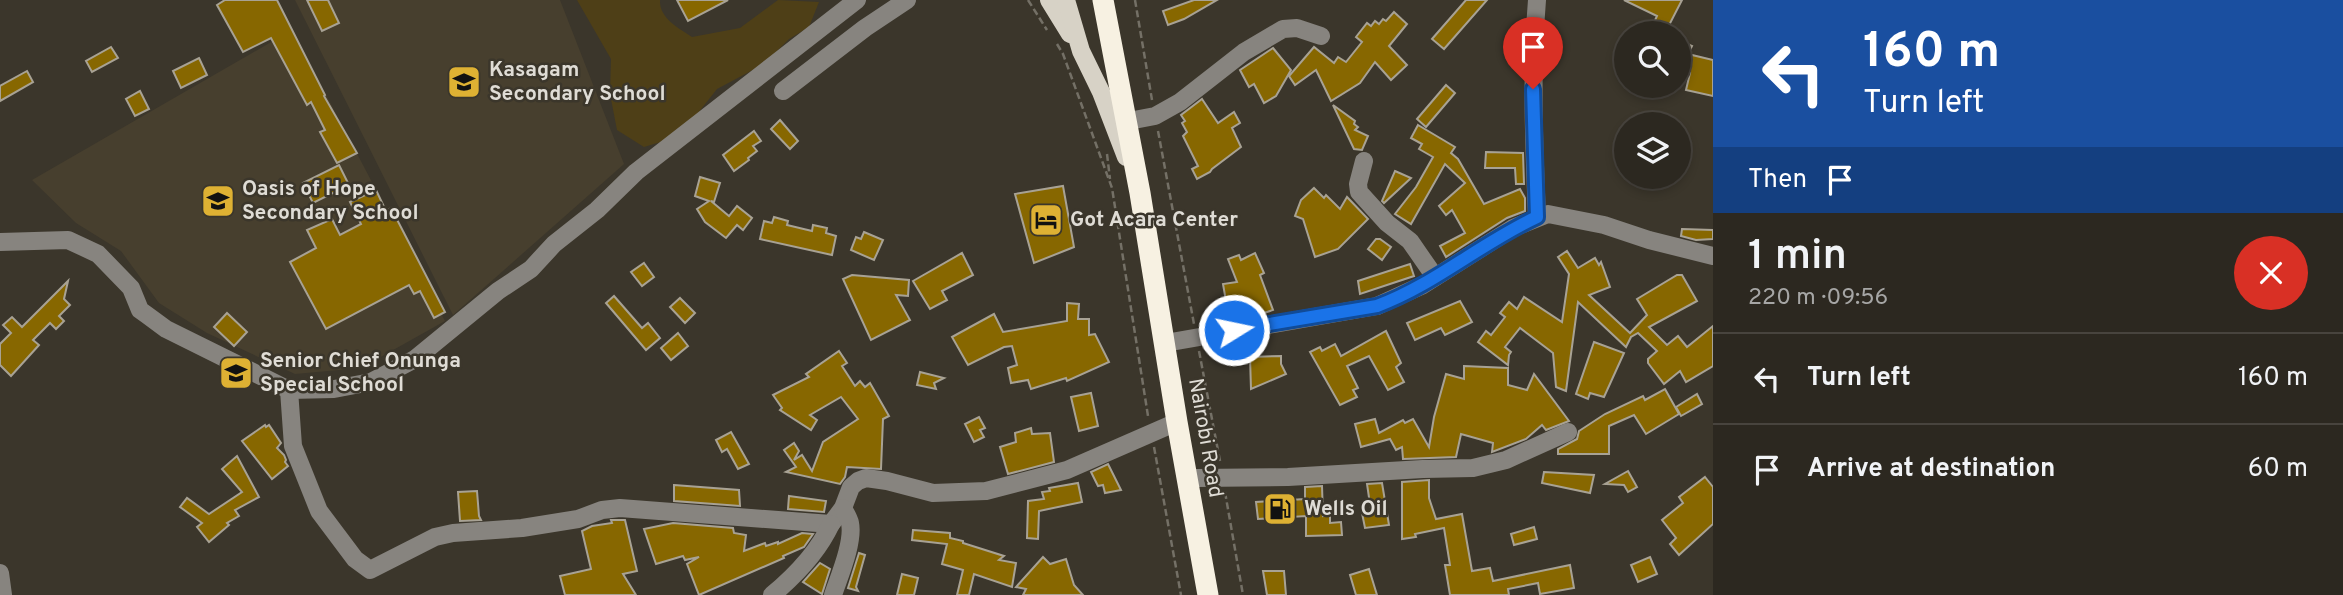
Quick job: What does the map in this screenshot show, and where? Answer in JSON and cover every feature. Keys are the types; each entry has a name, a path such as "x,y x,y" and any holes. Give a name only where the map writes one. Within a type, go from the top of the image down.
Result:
{"highway":[{"name":"Nairobi Road","path":"1104,0 1140,193 1208,595"},
{"name":"Nairobi Road","path":"1113,0 1145,118 1171,342 1215,595"}],"main road":[{"path":"1049,0 1081,51 1101,92 1140,193"},
{"path":"1066,0 1081,51"}],"street":[{"path":"0,242 68,240 99,254 131,288 140,310 166,329 289,390 334,389 372,382 415,359 531,269 554,244 597,210 636,173 857,0"},
{"path":"783,91 865,28 907,0"},
{"path":"1537,0 1533,133 1537,217"},
{"path":"1145,118 1201,88 1244,52 1283,29 1297,28 1321,36"},
{"path":"1364,161 1357,184 1359,192 1387,223 1410,241 1434,277"},
{"path":"1171,342 1377,306 1434,277 1493,239 1548,214 1713,256"},
{"path":"289,390 293,446 319,511 355,559 370,570 435,537 453,533 522,528 578,519 601,510 620,508 831,524"},
{"path":"772,595 807,561 843,508 850,487 858,481 866,478 887,481 933,494 986,491 1067,470 1177,422"},
{"path":"1196,478 1288,477 1473,468 1506,460 1568,432"},
{"path":"833,595 849,540 850,523 843,508"},
{"path":"0,573 4,595"}],"path":[{"path":"1028,0 1049,32"},
{"path":"1135,0 1145,118 1196,338 1243,595"},
{"path":"1056,43 1063,54 1112,188 1151,433 1181,595"}],"shaded area":[{"name":"Kasagam Secondary School","path":"295,0 560,0 624,164 453,315"},
{"path":"577,0 660,0 666,17 692,37 740,28 778,0 819,2 809,27 789,39 764,64 717,89 698,113 667,140 644,147 617,130 610,94 611,59"},
{"name":"Oasis of Hope Secondary School","path":"292,30 445,321 361,368 295,374 207,333 159,303 121,251 76,223 32,180"}],"building":[{"path":"225,0 277,0 324,96 357,153 337,163 320,132 325,130 311,102 307,105 271,38 243,52 217,5"},
{"path":"307,0 328,0 339,23 322,31"},
{"path":"677,0 728,0 688,21"},
{"path":"1194,0 1217,0 1168,25 1163,11"},
{"path":"1466,0 1487,0 1444,49 1432,39"},
{"path":"1624,0 1682,0 1671,21 1655,21 1657,16"},
{"path":"1394,12 1407,24 1389,46 1407,65 1391,80 1375,62 1360,83 1331,101 1316,70 1295,85 1289,76 1314,47 1334,63 1338,57 1346,62 1362,42 1356,37 1367,23 1371,26 1375,21 1379,24"},
{"path":"111,47 118,58 92,72 86,61"},
{"path":"1273,48 1291,70 1276,96 1264,103 1254,84 1249,87 1240,70"},
{"path":"1691,55 1713,60 1713,96 1691,91"},
{"path":"199,58 207,75 181,88 173,71"},
{"path":"27,71 33,82 0,101 0,86"},
{"path":"1446,85 1455,93 1426,127 1417,119"},
{"path":"140,91 149,109 135,116 126,99"},
{"path":"1202,99 1218,123 1234,112 1240,123 1232,128 1241,147 1197,179 1192,169 1198,166 1183,136 1187,132 1181,115"},
{"path":"1333,105 1355,121 1354,124 1358,127 1355,130 1368,136 1362,150 1354,149"},
{"path":"780,120 798,141 790,149 771,129"},
{"path":"1418,125 1455,147 1451,153 1458,159 1484,204 1520,189 1525,198 1525,211 1507,218 1446,257 1440,246 1465,233 1452,210 1446,215 1439,206 1465,183 1445,164 1411,224 1395,214 1416,187 1433,157 1419,149 1422,144 1411,138"},
{"path":"754,131 761,141 753,146 757,151 734,171 723,155"},
{"path":"1486,152 1523,153 1524,184 1516,184 1515,168 1485,168"},
{"path":"339,165 349,185 313,203 303,183"},
{"path":"1395,171 1411,178 1384,203 1382,201"},
{"path":"700,177 720,183 714,202 711,201 729,216 737,206 752,218 743,230 737,225 726,238 705,222 697,209 709,201 695,196"},
{"name":"Got Acara Center","path":"1063,186 1074,247 1034,263 1015,194"},
{"path":"1314,188 1340,209 1347,197 1368,219 1338,249 1315,257 1303,219 1295,216 1301,200"},
{"path":"376,190 386,211 391,208 445,312 434,318 420,291 414,294 409,285 326,329 290,262 316,248 307,230 332,219 340,235 361,224 350,202"},
{"path":"774,217 788,221 787,225 812,231 813,225 827,228 826,233 836,236 832,255 760,239 764,221 772,223"},
{"path":"1682,229 1713,230 1713,239 1696,240 1681,236"},
{"path":"864,232 883,240 874,260 851,250 856,237 861,239"},
{"path":"1376,239 1391,247 1382,260 1368,249"},
{"path":"1567,251 1578,268 1595,258 1599,265 1601,262 1610,287 1589,295 1630,333 1647,315 1637,299 1677,275 1682,275 1697,301 1649,327 1667,345 1678,336 1687,347 1713,326 1713,366 1686,382 1680,371 1664,384 1648,363 1648,359 1657,351 1638,333 1631,337 1626,347 1578,302 1566,391 1556,387 1553,353 1520,328 1505,347 1511,352 1508,365 1478,342 1486,331 1491,335 1505,317 1500,313 1509,302 1517,309 1524,297 1562,322 1569,274 1558,257"},
{"path":"962,253 973,275 942,291 947,300 930,309 913,281"},
{"path":"1255,253 1264,273 1260,275 1273,310 1258,315 1257,312 1229,318 1223,284 1237,282 1228,259 1239,255 1241,260"},
{"path":"644,263 654,277 642,286 631,272"},
{"path":"1410,264 1414,276 1360,294 1358,281"},
{"path":"852,275 909,280 908,296 896,295 910,320 871,340 843,279"},
{"path":"68,281 64,299 70,305 59,316 64,321 56,329 50,323 33,340 39,345 11,376 0,365 0,344 11,333 3,325 12,317 22,327"},
{"path":"614,296 642,328 648,323 660,338 646,350 606,303"},
{"path":"680,298 695,313 685,323 670,307"},
{"path":"1460,301 1472,322 1445,335 1441,328 1415,340 1407,323"},
{"path":"1067,303 1079,304 1078,319 1089,319 1089,335 1095,334 1109,362 1067,381 1066,378 1031,389 1028,380 1011,383 1008,368 1017,365 1012,346 1004,347 968,365 952,337 994,314 1003,332 1067,321"},
{"path":"227,313 247,332 234,346 214,327"},
{"path":"1386,331 1401,363 1396,367 1404,382 1388,390 1369,356 1347,366 1358,388 1353,390 1357,397 1340,405 1310,352 1320,347 1322,351 1335,344 1341,356"},
{"path":"678,333 688,346 671,360 661,348"},
{"path":"1594,342 1624,353 1604,397 1590,393 1588,399 1576,394"},
{"path":"839,351 847,363 842,366 855,386 860,381 865,387 870,383 889,416 883,419 881,469 847,467 840,484 786,472 796,467 784,450 794,443 799,451 794,460 802,455 812,471 823,442 858,419 841,397 810,415 817,420 811,430 780,410 782,408 773,395 809,377 806,374"},
{"path":"1281,356 1281,364 1286,374 1251,389 1250,357"},
{"path":"1464,366 1508,368 1508,385 1527,390 1534,374 1569,421 1546,430 1542,425 1526,439 1492,452 1493,443 1461,434 1456,457 1403,459 1402,447 1396,450 1390,439 1361,447 1355,424 1375,419 1379,433 1403,420 1405,423 1413,419 1429,447 1446,374 1464,379"},
{"path":"920,372 944,378 934,383 936,389 917,385"},
{"path":"1665,389 1679,414 1646,434 1634,415 1609,426 1609,454 1558,454 1558,449 1577,439 1579,431 1605,414 1643,396 1645,400"},
{"path":"1091,393 1098,426 1079,431 1071,397"},
{"path":"1697,394 1702,404 1681,416 1676,407"},
{"path":"979,417 985,428 980,430 984,437 974,442 965,424"},
{"path":"269,425 281,443 277,448 284,455 288,466 272,479 242,441"},
{"path":"1031,428 1032,434 1050,433 1054,462 1008,474 1000,447 1016,442 1015,433"},
{"path":"731,432 749,464 738,469 727,449 722,452 716,440"},
{"path":"237,456 259,497 235,510 239,516 227,523 229,525 209,542 197,527 202,523 180,507 187,498 209,514 242,492 222,469"},
{"path":"1108,464 1121,490 1105,493 1103,485 1098,486 1091,472"},
{"path":"1628,471 1637,487 1628,492 1624,485 1605,484"},
{"path":"1544,472 1594,475 1590,493 1542,483"},
{"path":"1705,477 1713,487 1713,524 1679,555 1670,544 1676,538 1662,520 1683,503 1679,497"},
{"path":"1429,480 1429,498 1436,519 1462,514 1472,571 1490,568 1493,581 1570,565 1574,588 1540,594 1538,583 1508,589 1509,595 1450,595 1445,565 1450,565 1444,528 1402,539 1402,482"},
{"path":"1078,483 1082,502 1039,511 1038,539 1027,538 1028,501 1044,499 1042,492 1050,491 1049,488"},
{"path":"1382,483 1389,525 1365,528 1362,513 1371,511 1367,484"},
{"path":"674,485 739,490 740,506 674,501"},
{"path":"1322,486 1323,516 1330,515 1330,523 1341,522 1342,535 1306,536 1306,516 1258,519 1256,502 1305,499 1305,487"},
{"path":"477,491 481,520 460,521 458,492"},
{"path":"789,496 826,501 824,512 788,509"},
{"path":"611,520 625,520 637,571 623,574 636,595 565,595 560,576 591,569 582,531 592,526 612,523"},
{"path":"673,523 733,528 734,533 746,535 744,551 765,543 766,546 778,544 802,533 813,534 804,547 783,556 784,558 699,595 687,564 699,557 685,560 683,556 656,564 644,529"},
{"path":"1534,527 1537,539 1514,545 1511,534"},
{"path":"913,530 950,533 950,538 1004,556 999,560 1016,563 1012,587 974,574 969,595 957,595 963,570 942,564 947,544 912,540"},
{"path":"859,553 865,555 856,587 858,591 848,588"},
{"path":"1043,557 1050,564 1066,559 1074,585 1083,595 1023,595 1026,589 1016,587"},
{"path":"1650,557 1657,574 1638,582 1631,565"},
{"path":"820,563 830,569 822,594 803,582"},
{"path":"1369,569 1377,595 1356,595 1350,575"},
{"path":"1263,571 1284,571 1286,595 1267,595"},
{"path":"902,574 918,578 914,595 897,595"}],"place":[{"name":"Kasagam Secondary School","path":"464,82"},
{"name":"Oasis of Hope Secondary School","path":"218,201"},
{"name":"Got Acara Center","path":"1046,220"},
{"name":"Senior Chief Onunga Special School","path":"236,373"},
{"name":"Wells Oil","path":"1280,509"}],"route":[{"path":"1234,330 1377,306 1423,285 1493,239 1537,217 1533,89"}]}
